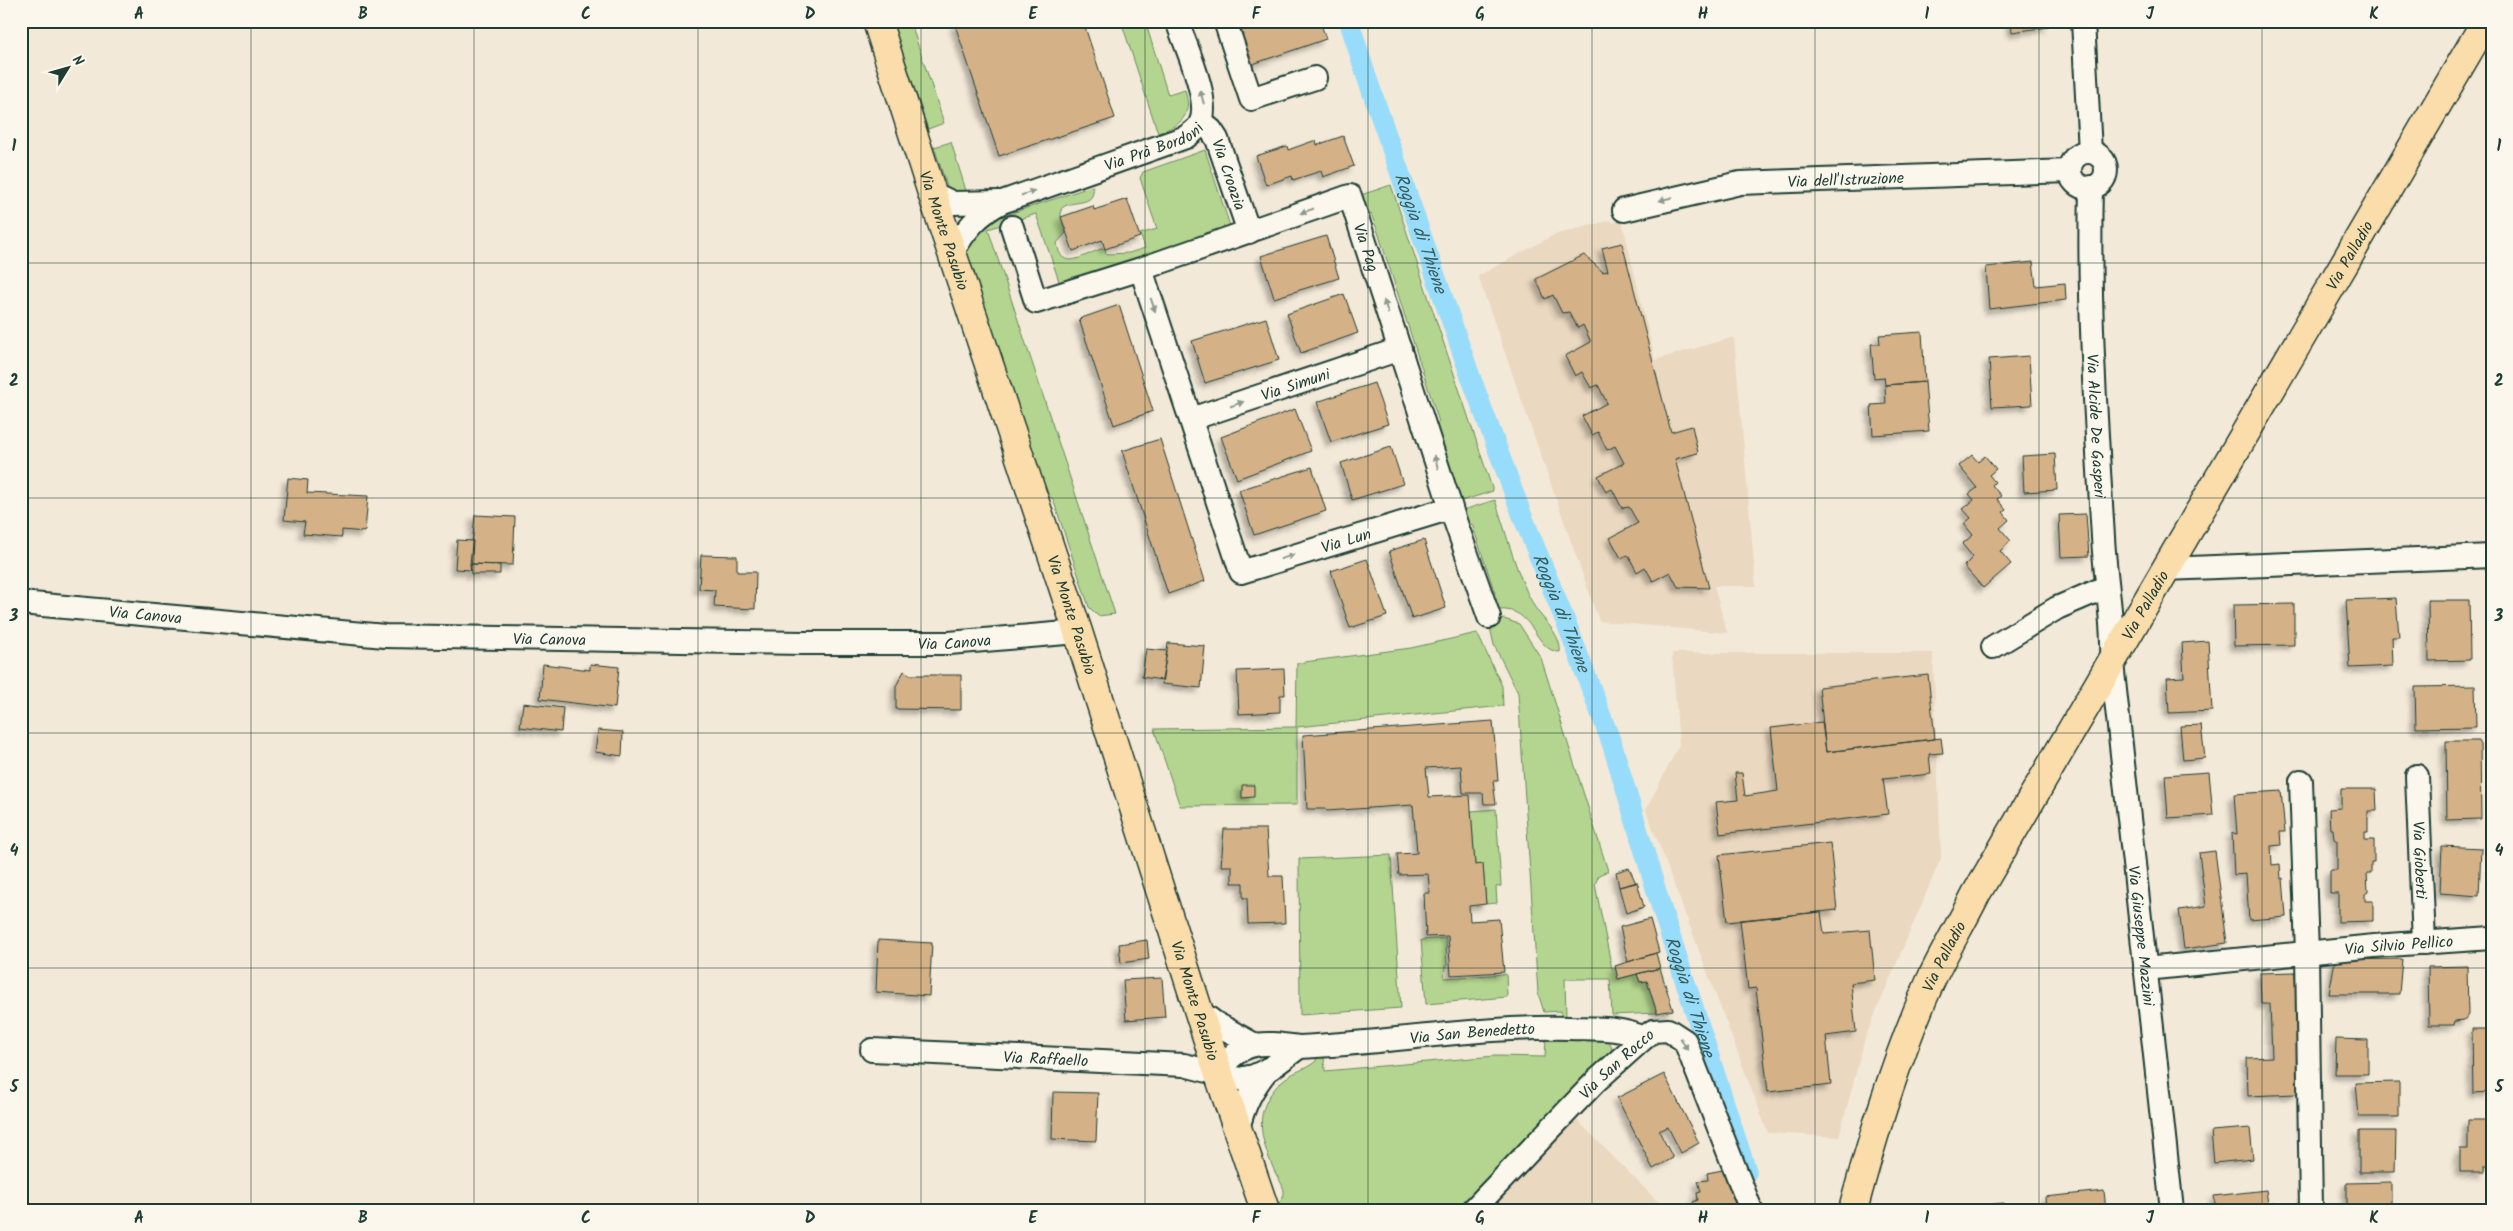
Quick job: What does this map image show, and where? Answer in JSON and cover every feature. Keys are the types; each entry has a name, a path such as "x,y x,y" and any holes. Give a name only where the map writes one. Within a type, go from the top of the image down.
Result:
{"main road":[{"name":"Via Monte Pasubio","path":"878,21 932,193 1078,632 1218,1072 1265,1210"},
{"name":"Via Palladio","path":"1853,1210 1876,1126 1902,1050 1931,980 2020,816 2112,663 2486,21"}],"street":[{"name":"Via Prà Bordoni","path":"952,253 968,226 989,208 1186,137 1196,130 1201,122 1204,106 1177,21"},
{"path":"1225,21 1251,100 1315,78"},
{"path":"2083,21 2090,152"},
{"name":"Via Croazia","path":"1201,122 1211,130 1217,139 1249,232"},
{"path":"2082,152 2090,152 2100,156 2106,169 2101,182 2091,187 2077,184 2070,171 2075,157 2082,152"},
{"name":"Via dell'Istruzione","path":"1624,210 1707,189 1740,183 2070,171"},
{"name":"Via Alcide De Gasperi","path":"2091,187 2090,243 2094,393 2106,587 2113,636 2112,663"},
{"name":"Via Prà Bordoni","path":"932,193 953,203 1002,202"},
{"name":"Via Pag","path":"1012,227 1036,302 1141,269 1350,196 1451,508 1489,617"},
{"path":"1141,269 1191,419"},
{"name":"Via Simuni","path":"1191,419 1400,349"},
{"name":"Via Lun","path":"1191,419 1241,572 1451,508"},
{"path":"2165,570 2492,556"},
{"path":"1993,646 2057,608 2106,587"},
{"name":"Via Canova","path":"21,602 385,636 662,642 939,643 1078,632"},
{"name":"Via Giuseppe Mazzini","path":"2112,663 2172,1210"},
{"name":"Via Gioberti","path":"2417,776 2424,943"},
{"path":"2301,781 2307,953 2311,1210"},
{"name":"Via Silvio Pellico","path":"2145,970 2307,953 2492,938"},
{"path":"1199,1011 1215,1023 1252,1044"},
{"name":"Via San Benedetto","path":"1252,1044 1267,1043 1299,1047 1430,1034 1534,1027 1618,1030 1644,1038"},
{"name":"Via San Rocco","path":"1473,1210 1596,1081 1644,1038 1653,1032 1668,1030 1677,1034 1685,1041 1751,1210"},
{"path":"1218,1072 1228,1059 1239,1050 1252,1044"},
{"name":"Via San Benedetto","path":"1218,1072 1239,1078 1254,1076 1268,1069 1299,1047"},
{"name":"Via Raffaello","path":"872,1050 1184,1065 1218,1072"},
{"path":"1238,1129 1244,1104 1252,1089 1268,1069"}],"shaded area":[{"path":"1611,220 1612,223 1622,221 1655,360 1734,337 1756,586 1714,586 1727,633 1599,621 1478,276 1554,235"},
{"path":"1672,653 1933,653 1941,858 1865,1038 1839,1137 1768,1133 1646,810 1679,745"},
{"path":"1570,1113 1666,1210 1484,1210"}],"green space":[{"path":"892,21 910,21 944,123 928,129"},
{"path":"1121,21 1145,21 1168,95 1185,90 1187,99 1186,113 1179,123 1173,127 1158,133"},
{"path":"951,142 968,197 949,192 934,147"},
{"path":"1205,150 1231,229 1060,284 1036,214 988,229 1115,614 1098,616 1089,607 1053,499 1047,495 965,266 965,248 985,222 1093,186 1091,198 1061,209 1061,217 1066,233 1057,243 1059,252 1063,257 1068,260 1074,260 1101,249 1105,249 1106,254 1129,253 1145,248 1140,234 1157,229 1140,178 1143,172"},
{"path":"1391,185 1493,491 1458,502 1431,424 1439,422 1377,229 1371,214 1364,216 1358,196"},
{"path":"1495,500 1522,581 1534,606 1555,633 1560,646 1560,652 1551,650 1545,645 1520,615 1510,611 1498,610 1488,595 1495,593 1472,524 1465,526 1460,511"},
{"path":"1504,619 1519,624 1541,658 1608,871 1599,875 1595,884 1612,969 1616,969 1618,979 1637,974 1640,982 1647,981 1657,1013 1612,1015 1610,979 1565,979 1566,1017 1561,1016 1561,1011 1544,1012 1538,993 1518,693 1494,645 1489,623"},
{"path":"1477,633 1502,686 1503,706 1297,727 1297,805 1180,806 1154,729 1296,727 1297,663 1411,648"},
{"path":"1496,809 1501,886 1496,887 1497,903 1486,904 1483,865 1475,865 1471,811"},
{"path":"1391,855 1401,1008 1300,1015 1299,859"},
{"path":"1446,938 1447,966 1445,966 1444,978 1506,974 1507,997 1426,1004 1421,940"},
{"path":"1546,1038 1607,1040 1611,1045 1612,1052 1462,1210 1274,1210 1282,1199 1284,1191 1265,1147 1261,1124 1262,1114 1266,1103 1281,1082 1316,1061 1317,1054 1324,1057 1325,1071 1495,1056 1545,1057"}],"building":[{"path":"967,21 1083,21 1115,118 999,156 955,25"},
{"path":"1235,21 1320,21 1326,39 1250,65"},
{"path":"2011,21 2047,21 2048,27 2012,32"},
{"path":"1343,136 1354,166 1323,177 1321,171 1293,180 1292,176 1266,185 1256,156 1287,146 1288,150 1316,140 1317,145"},
{"path":"1127,199 1140,237 1105,249 1102,240 1073,251 1061,217 1093,206 1094,210"},
{"path":"1326,236 1339,278 1274,298 1261,256"},
{"path":"1622,243 1671,432 1692,426 1698,453 1675,459 1709,588 1678,587 1670,572 1653,581 1645,567 1637,572 1628,555 1621,558 1610,538 1638,523 1629,507 1622,508 1612,489 1606,492 1598,476 1624,463 1615,446 1607,450 1598,432 1592,435 1582,416 1607,403 1598,385 1591,388 1582,372 1575,376 1565,356 1591,342 1583,325 1578,328 1569,312 1562,313 1553,295 1545,299 1536,279 1584,255 1603,272 1608,271 1602,248"},
{"path":"2033,262 2036,286 2065,283 2066,300 1989,309 1986,267"},
{"path":"1344,294 1358,333 1301,353 1287,314"},
{"path":"1119,305 1153,411 1114,425 1079,319"},
{"path":"1266,318 1279,360 1205,383 1192,341"},
{"path":"1922,332 1925,382 1885,385 1884,377 1874,378 1871,344 1880,344 1879,335"},
{"path":"2029,356 2032,405 1992,407 1989,359"},
{"path":"1925,382 1929,431 1873,435 1871,405 1886,404 1885,385"},
{"path":"1374,383 1388,424 1331,442 1317,402"},
{"path":"1295,409 1311,451 1237,479 1221,437"},
{"path":"1160,439 1205,581 1168,594 1122,451"},
{"path":"1391,447 1403,484 1352,500 1341,463"},
{"path":"2055,454 2057,490 2024,492 2022,456"},
{"path":"1972,455 1978,462 1985,456 1996,469 1989,475 1995,482 1992,485 2001,496 1997,499 2006,510 2003,512 2009,520 2000,528 2011,541 2000,551 2011,564 1983,588 1964,566 1973,557 1962,544 1973,535 1964,524 1971,518 1963,509 1974,500 1969,494 1977,488 1959,466"},
{"path":"1312,467 1326,511 1254,535 1239,490"},
{"path":"288,478 308,480 307,493 368,496 365,532 342,530 342,537 303,534 305,522 284,520"},
{"path":"2086,514 2089,556 2061,557 2059,515"},
{"path":"475,515 515,517 513,565 470,564"},
{"path":"457,540 473,541 471,570 455,569"},
{"path":"1424,540 1446,608 1412,619 1389,551"},
{"path":"701,555 737,556 737,572 756,572 755,609 714,607 715,590 699,589"},
{"path":"1367,559 1387,616 1350,628 1331,571"},
{"path":"470,564 500,565 500,574 471,574"},
{"path":"2396,598 2399,637 2392,637 2393,666 2350,668 2346,600"},
{"path":"2428,600 2469,600 2470,660 2429,661"},
{"path":"2294,604 2294,645 2234,646 2233,605"},
{"path":"2208,641 2212,711 2169,713 2167,678 2184,677 2182,643"},
{"path":"1168,643 1205,646 1201,688 1162,684"},
{"path":"1146,649 1167,651 1162,680 1142,677"},
{"path":"543,664 590,670 590,664 619,667 615,708 540,699"},
{"path":"1284,669 1285,695 1280,695 1280,712 1239,714 1237,671"},
{"path":"904,671 911,675 961,675 961,710 896,709 896,686"},
{"path":"1928,675 1935,739 1826,752 1819,687"},
{"path":"2475,686 2476,727 2416,728 2415,687"},
{"path":"523,703 563,708 561,732 520,727"},
{"path":"1493,721 1498,781 1493,781 1496,804 1484,804 1483,793 1463,793 1461,766 1426,768 1429,797 1470,795 1475,865 1483,864 1486,904 1469,906 1470,921 1499,919 1504,972 1451,975 1448,936 1426,937 1424,893 1430,893 1428,874 1399,875 1397,854 1417,853 1413,805 1327,811 1326,809 1307,809 1303,735"},
{"path":"1822,722 1826,752 1941,738 1943,753 1929,754 1931,774 1883,779 1888,814 1720,834 1716,802 1738,800 1735,773 1742,773 1745,796 1778,791 1771,728"},
{"path":"2201,725 2205,758 2183,760 2180,726"},
{"path":"598,730 623,732 622,756 595,752"},
{"path":"2446,741 2480,741 2481,819 2447,820"},
{"path":"2209,772 2213,815 2168,818 2165,775"},
{"path":"1242,785 1254,785 1254,797 1242,798"},
{"path":"2341,789 2376,789 2377,811 2368,811 2368,832 2365,832 2365,840 2374,840 2374,862 2371,862 2371,873 2367,873 2368,892 2365,894 2365,901 2373,901 2373,921 2338,922 2338,893 2330,893 2330,870 2337,870 2337,841 2334,839 2333,829 2330,829 2329,809 2341,808"},
{"path":"2281,791 2285,832 2280,832 2281,845 2271,846 2272,865 2280,864 2281,879 2283,878 2286,917 2249,920 2246,874 2234,875 2232,833 2237,834 2234,794"},
{"path":"1224,829 1266,829 1269,876 1283,876 1285,923 1248,924 1247,898 1243,898 1243,883 1232,883 1232,866 1221,866"},
{"path":"1830,843 1837,910 1727,922 1719,855"},
{"path":"2442,846 2481,848 2479,896 2440,893"},
{"path":"2215,851 2227,943 2184,949 2179,910 2206,906 2199,853"},
{"path":"1629,868 1636,883 1619,887 1616,872"},
{"path":"1637,882 1644,907 1626,913 1619,887"},
{"path":"1821,912 1824,934 1870,930 1875,980 1851,983 1856,1032 1826,1036 1831,1085 1768,1092 1756,988 1748,989 1740,920"},
{"path":"1650,919 1659,952 1628,962 1620,927"},
{"path":"878,940 932,943 929,996 876,992"},
{"path":"1147,940 1149,959 1121,963 1119,944"},
{"path":"1656,953 1660,968 1618,979 1615,966"},
{"path":"2402,959 2399,994 2329,994 2335,960"},
{"path":"2467,966 2468,1015 2464,1020 2455,1021 2454,1025 2429,1025 2428,967"},
{"path":"1660,968 1673,1010 1657,1013 1647,981 1640,982 1637,974"},
{"path":"2295,972 2296,1001 2305,1001 2308,1080 2296,1094 2248,1096 2247,1058 2272,1057 2270,1004 2261,1004 2260,973"},
{"path":"1162,978 1165,1017 1126,1020 1123,980"},
{"path":"2472,1029 2492,1029 2492,1092 2473,1093"},
{"path":"2336,1039 2368,1040 2368,1074 2335,1074"},
{"path":"1664,1074 1699,1143 1681,1153 1668,1127 1659,1131 1673,1158 1653,1169 1617,1098"},
{"path":"2399,1082 2399,1117 2359,1117 2356,1083"},
{"path":"1053,1092 1098,1093 1096,1141 1052,1139"},
{"path":"2468,1120 2492,1120 2492,1166 2485,1166 2485,1172 2460,1172 2460,1149 2468,1149"},
{"path":"2250,1128 2253,1159 2214,1163 2211,1131"},
{"path":"2359,1131 2396,1131 2395,1172 2359,1172"},
{"path":"1728,1169 1735,1204 1708,1210 1695,1210 1693,1202 1698,1200 1697,1193 1701,1192 1698,1181 1708,1180 1707,1173"},
{"path":"2391,1182 2391,1210 2347,1210 2347,1183"},
{"path":"2266,1190 2268,1204 2274,1203 2275,1210 2216,1210 2214,1196"},
{"path":"2104,1191 2106,1210 2046,1210 2045,1197"},
{"path":"2003,1203 2004,1210 1947,1210"},
{"path":"2466,1206 2466,1210 2429,1210 2429,1208"}],"waterway":[{"name":"Roggia di Thiene","path":"1349,21 1470,375 1522,515 1569,630 1612,744 1663,913 1747,1172"}]}
